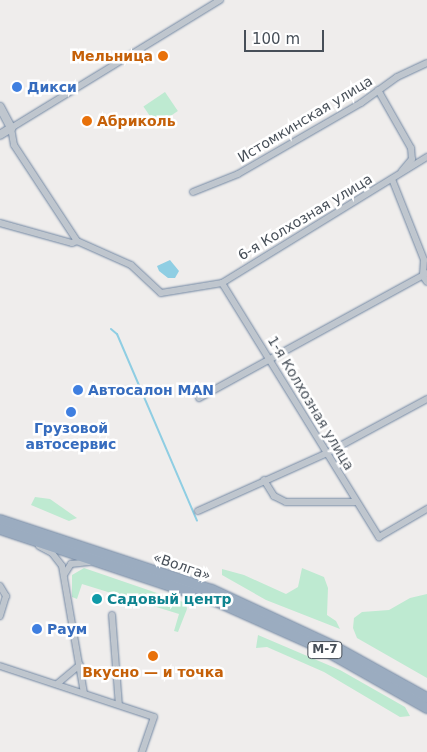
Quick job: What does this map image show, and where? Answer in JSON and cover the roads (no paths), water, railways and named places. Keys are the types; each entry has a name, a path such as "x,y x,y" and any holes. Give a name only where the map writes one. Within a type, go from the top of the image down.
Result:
{"highway":[{"name":"«Волга»","path":"0,520 212,590 335,647 427,698"},
{"name":"«Волга»","path":"0,530 104,562 218,602 323,649 427,708"}],"street":[{"path":"0,135 220,0"},
{"name":"Истомкинская улица","path":"193,192 238,174 378,90 427,63"},
{"path":"378,90 411,148 412,159 402,173"},
{"path":"0,107 11,128 14,145 77,240 131,265 161,293 222,283"},
{"name":"6-я Колхозная улица","path":"222,283 427,157"},
{"path":"199,398 272,361 426,277 424,260 392,179"},
{"path":"1,225 72,243 77,240"},
{"name":"1-я Колхозная улица","path":"222,283 272,361 379,537 427,509"},
{"path":"198,511 327,453 427,399"},
{"path":"264,480 274,496 286,502 356,502"},
{"path":"21,536 52,553 60,560 84,693"},
{"path":"64,575 71,564 78,562 104,562"},
{"path":"0,586 6,596 0,616"},
{"path":"112,615 119,705"},
{"path":"57,684 80,665"},
{"path":"0,666 154,717 142,752"}],"water":[{"path":"170,260 179,271 175,278 168,278 159,271 157,266"}],"waterway":[{"path":"111,329 117,334 197,521"}],"place":[{"name":"Мельница","path":"163,56"},
{"name":"Дикси","path":"17,87"},
{"name":"Абриколь","path":"87,121"},
{"name":"Автосалон MAN","path":"78,390"},
{"name":"Грузовой автосервис","path":"71,412"},
{"name":"Садовый центр","path":"97,599"},
{"name":"Раум","path":"37,629"},
{"name":"Вкусно — и точка","path":"153,656"}]}
